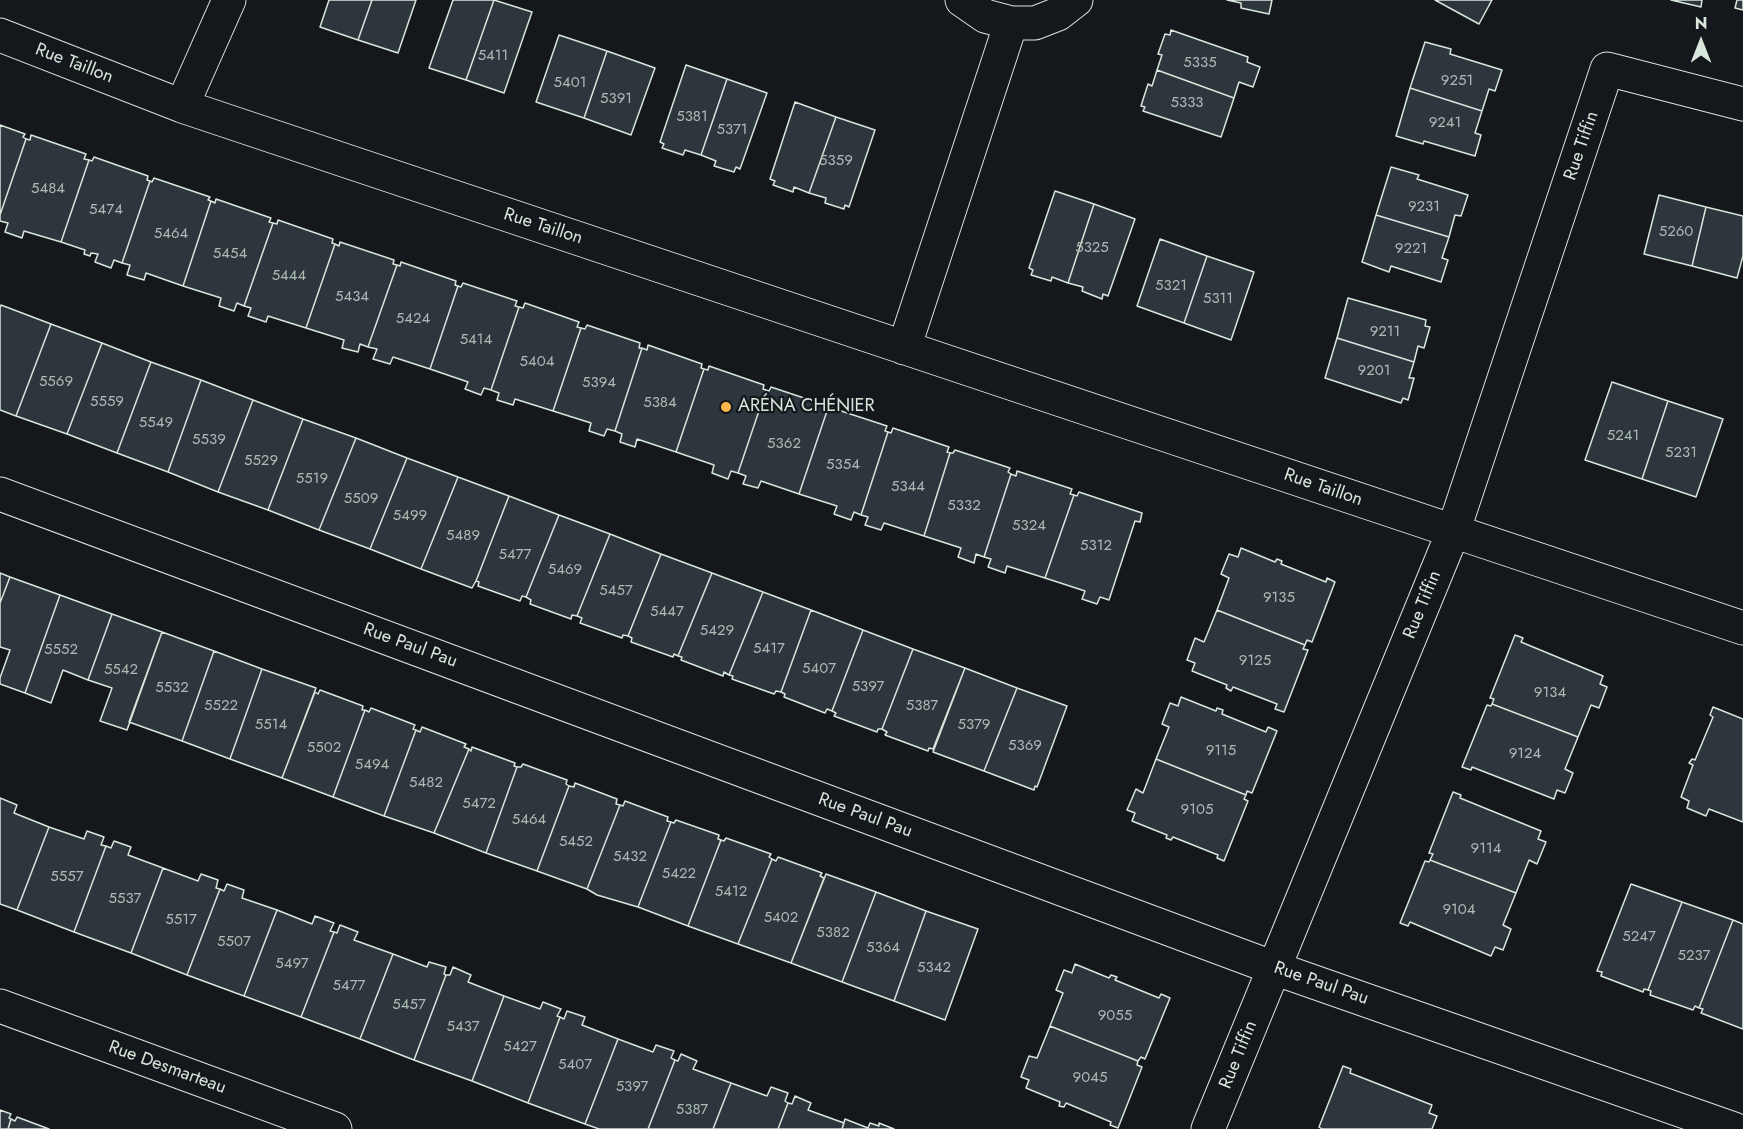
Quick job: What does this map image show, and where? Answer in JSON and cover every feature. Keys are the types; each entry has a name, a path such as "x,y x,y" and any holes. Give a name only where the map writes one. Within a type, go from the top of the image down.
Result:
{"street":[{"path":"182,106 229,0"},
{"path":"962,0 985,16 1011,23 1035,22 1058,14 1076,0"},
{"path":"904,348 1011,23"},
{"name":"Rue Taillon","path":"0,35 182,106 1743,628"},
{"name":"Rue Tiffin","path":"1208,1129 1452,532 1607,69 1743,104"},
{"name":"Rue Paul Pau","path":"0,494 1274,968 1734,1129"},
{"name":"Rue Desmarteau","path":"0,1006 335,1129"}],"building":[{"path":"329,0 372,0 358,40 320,27"},
{"path":"372,0 416,0 398,53 358,40"},
{"path":"453,0 494,0 466,80 429,68"},
{"path":"494,0 532,12 504,93 466,80"},
{"path":"1227,0 1272,0 1269,14 1241,8 1241,3"},
{"path":"1435,0 1492,0 1479,24"},
{"path":"1671,0 1702,0 1701,7"},
{"path":"1737,0 1743,0 1743,10 1735,8"},
{"path":"1171,30 1248,57 1247,62 1260,67 1253,87 1239,82 1234,98 1157,70 1162,55 1158,54 1165,34 1170,35"},
{"path":"559,35 607,51 584,118 536,102"},
{"path":"1425,42 1451,49 1450,54 1502,70 1495,91 1489,89 1482,111 1410,88"},
{"path":"607,51 655,68 631,135 584,118"},
{"path":"686,65 727,79 701,155 685,150 683,155 662,148 664,144 660,142"},
{"path":"1157,70 1234,98 1221,137 1143,111 1145,107 1141,106 1148,84 1152,86"},
{"path":"727,79 767,93 740,169 736,167 734,172 714,166 716,161 701,155"},
{"path":"1410,88 1482,111 1475,133 1481,135 1475,156 1424,141 1423,144 1396,136"},
{"path":"795,102 836,117 809,193 794,187 793,192 773,185 775,181 770,179"},
{"path":"836,117 875,130 849,207 845,205 844,209 825,203 826,198 809,193"},
{"path":"0,125 25,134 23,137 26,139 0,215"},
{"path":"31,135 86,154 84,159 89,160 61,242 24,231 22,238 5,232 8,223 0,221 0,215 26,139 30,140"},
{"path":"94,157 148,176 147,180 150,181 122,263 114,260 111,268 95,262 98,254 91,253 90,256 84,254 85,250 61,242 89,160 92,161"},
{"path":"1391,167 1419,175 1417,179 1468,195 1461,216 1455,215 1449,237 1376,215"},
{"path":"154,178 210,197 208,200 211,201 183,286 146,273 144,280 127,275 130,265 122,263 150,181 152,182"},
{"path":"1055,191 1094,204 1068,283 1052,277 1051,281 1031,275 1033,270 1029,268"},
{"path":"1659,195 1706,207 1692,266 1644,254"},
{"path":"216,199 271,218 269,222 273,223 244,306 237,303 234,311 219,306 221,298 183,286 211,201 215,203"},
{"path":"1094,204 1135,219 1108,296 1103,294 1102,299 1082,291 1083,287 1068,283"},
{"path":"1706,207 1743,216 1743,256 1737,278 1692,266"},
{"path":"1376,215 1449,237 1442,258 1448,260 1441,282 1391,266 1389,272 1362,262"},
{"path":"278,220 333,239 332,243 335,244 306,328 268,316 266,322 248,316 251,308 244,306 273,223 277,224"},
{"path":"1160,239 1207,256 1184,323 1137,306"},
{"path":"340,242 394,260 393,264 397,265 368,347 360,344 358,352 342,348 344,340 306,328 335,244 339,246"},
{"path":"1207,256 1254,272 1231,340 1184,323"},
{"path":"401,262 456,281 455,285 458,286 430,369 393,357 390,364 373,359 377,349 368,347 397,265 400,266"},
{"path":"463,283 517,301 515,306 519,307 491,390 484,388 481,395 465,389 468,382 430,369 458,286 461,287"},
{"path":"1348,298 1426,320 1425,326 1430,327 1424,348 1418,346 1414,362 1337,338"},
{"path":"525,303 579,322 577,327 581,328 553,411 515,399 513,405 497,400 499,393 491,390 519,307 523,308"},
{"path":"1,305 51,324 16,416 0,410"},
{"path":"51,324 102,343 67,434 16,416"},
{"path":"587,325 640,343 639,348 642,348 615,431 607,429 604,436 589,431 591,423 553,411 581,328 585,329"},
{"path":"1337,338 1414,362 1409,378 1414,378 1408,400 1403,398 1401,403 1325,378"},
{"path":"102,343 151,362 117,453 67,434"},
{"path":"648,345 702,364 701,368 704,369 676,452 637,439 635,447 620,442 622,434 615,431 642,348 647,350"},
{"path":"151,362 201,380 168,472 117,453"},
{"path":"709,366 764,385 763,389 766,390 738,473 731,471 728,479 712,473 714,465 676,452 704,369 708,370"},
{"path":"201,380 253,400 218,492 168,472"},
{"path":"1612,382 1668,401 1642,479 1585,460"},
{"path":"771,387 825,405 824,410 827,411 799,494 761,481 758,488 743,484 746,476 738,473 766,390 769,391"},
{"path":"253,400 303,419 268,510 218,492"},
{"path":"1668,401 1723,419 1696,497 1642,479"},
{"path":"832,408 887,426 885,431 888,432 861,515 854,512 851,520 834,514 837,506 799,494 827,411 830,412"},
{"path":"303,419 356,438 319,530 268,510"},
{"path":"893,428 949,447 947,452 950,453 924,536 884,523 881,530 865,525 868,517 861,515 888,432 891,433"},
{"path":"356,438 407,458 370,549 319,530"},
{"path":"955,450 1010,468 1008,472 1011,474 984,557 976,554 974,563 958,557 961,548 924,536 950,453"},
{"path":"407,458 458,477 421,569 370,549"},
{"path":"1017,471 1072,489 1070,494 1074,495 1045,578 1007,566 1005,573 988,567 991,559 984,557 1011,474 1016,476"},
{"path":"458,477 509,496 472,588 421,569"},
{"path":"1079,492 1142,513 1140,522 1135,521 1109,600 1100,597 1097,604 1082,599 1085,591 1045,578 1074,495 1077,496"},
{"path":"509,496 559,515 526,597 522,596 520,601 478,586 479,582 476,581"},
{"path":"559,515 610,534 577,616 572,615 571,619 530,604 531,600 526,597"},
{"path":"610,534 661,554 628,636 623,635 622,638 580,623 582,618 577,616"},
{"path":"1241,548 1275,562 1277,559 1282,561 1281,564 1326,582 1327,578 1335,582 1312,642 1307,640 1305,645 1217,610 1229,578 1221,574 1229,554 1238,557"},
{"path":"661,554 712,573 678,656 674,654 673,657 631,642 632,638 628,636"},
{"path":"0,573 10,577 0,603"},
{"path":"712,573 763,592 729,675 724,672 723,676 681,660 682,657 678,656"},
{"path":"10,577 60,595 25,693 0,684 10,650 0,647 0,603"},
{"path":"763,592 811,610 781,692 776,691 774,694 732,679 733,676 729,675"},
{"path":"60,595 112,614 88,680 63,670 51,703 25,693"},
{"path":"811,610 863,630 832,711 827,709 825,713 784,697 785,694 781,692"},
{"path":"1217,610 1305,645 1303,649 1308,650 1284,712 1275,709 1277,704 1233,687 1231,691 1226,688 1227,685 1192,671 1195,663 1187,660 1195,638 1204,642"},
{"path":"112,614 162,632 127,730 100,721 112,688 88,680"},
{"path":"863,630 913,649 882,729 878,729 877,732 834,716 836,713 832,711"},
{"path":"162,632 214,651 182,741 129,722"},
{"path":"1515,635 1523,638 1521,642 1603,676 1600,684 1607,687 1599,708 1591,705 1578,737 1492,704 1494,699 1490,698"},
{"path":"913,649 965,668 933,749 929,748 928,751 885,735 887,732 882,729"},
{"path":"214,651 262,669 230,759 182,741"},
{"path":"965,668 1017,688 984,771 933,752"},
{"path":"262,669 316,688 282,778 230,759"},
{"path":"1017,688 1067,706 1034,790 984,771"},
{"path":"320,690 363,706 362,710 365,710 333,797 282,778 315,692 318,694"},
{"path":"1181,697 1216,711 1217,708 1223,710 1222,714 1266,732 1268,727 1277,731 1252,793 1247,791 1246,795 1156,759 1169,727 1162,724 1170,703 1178,706"},
{"path":"1492,704 1578,737 1565,769 1573,773 1565,793 1557,790 1554,799 1472,767 1471,770 1462,767 1487,705"},
{"path":"1713,707 1743,719 1743,822 1709,809 1706,816 1687,808 1689,801 1681,797 1693,765 1689,763 1692,759 1695,760 1713,717 1710,715"},
{"path":"371,708 415,725 413,729 416,730 384,816 333,797 365,710 369,712"},
{"path":"422,727 466,744 464,747 469,749 434,833 384,816 416,730 420,732"},
{"path":"472,747 515,763 514,766 517,767 486,853 434,833 469,749 471,751"},
{"path":"1156,759 1246,795 1244,799 1248,801 1224,861 1217,858 1218,855 1173,837 1171,840 1166,838 1167,835 1132,821 1135,813 1127,810 1136,789 1143,793"},
{"path":"523,764 567,780 566,784 569,786 537,871 486,853 517,767"},
{"path":"575,783 617,799 616,804 620,805 587,889 537,871 569,786 574,787"},
{"path":"1453,792 1461,795 1460,798 1541,831 1538,839 1546,842 1537,864 1529,860 1516,893 1430,860 1433,854 1429,853"},
{"path":"0,798 17,805 14,813 49,827 17,910 0,904"},
{"path":"625,801 668,817 667,821 671,822 638,907 597,895 587,889 620,805 623,806"},
{"path":"676,820 719,835 718,839 721,840 688,926 638,907 671,822 674,823"},
{"path":"49,827 84,839 87,831 104,837 101,845 106,846 74,932 17,910"},
{"path":"726,838 771,854 769,857 772,859 738,944 688,926 721,840 724,841"},
{"path":"114,841 131,847 128,855 163,868 131,953 74,932 106,846 111,848"},
{"path":"778,857 822,873 820,876 824,878 791,963 738,944 772,859 776,861"},
{"path":"1430,860 1516,893 1503,925 1511,929 1503,950 1495,947 1491,956 1410,922 1408,926 1400,923 1425,861"},
{"path":"163,868 198,881 201,874 218,880 216,888 220,889 187,975 131,953"},
{"path":"826,874 876,892 842,982 791,963"},
{"path":"227,884 244,890 242,898 277,910 244,996 187,975 220,889 224,891"},
{"path":"1631,884 1682,902 1648,990 1644,989 1643,992 1601,976 1602,972 1597,971"},
{"path":"876,892 926,911 894,1001 842,982"},
{"path":"1682,902 1733,920 1699,1008 1695,1006 1693,1010 1650,995 1651,991 1648,990"},
{"path":"277,910 312,924 315,916 334,923 330,931 334,932 301,1017 244,996"},
{"path":"926,911 978,929 945,1020 894,1001"},
{"path":"1733,920 1743,924 1743,1029 1701,1013 1703,1009 1699,1008"},
{"path":"340,925 358,932 354,940 393,954 360,1039 301,1017 334,932 337,933"},
{"path":"393,954 427,967 429,962 446,967 444,974 446,975 414,1060 360,1039"},
{"path":"1075,964 1109,978 1111,975 1117,977 1115,980 1159,998 1161,994 1170,998 1145,1059 1141,1057 1138,1061 1050,1026 1063,993 1056,990 1064,970 1072,973"},
{"path":"453,967 471,975 468,982 504,996 472,1081 414,1060 446,975 450,975"},
{"path":"504,996 540,1009 543,1002 561,1009 528,1103 472,1081"},
{"path":"567,1011 585,1017 582,1025 618,1039 585,1124 528,1103 560,1017 564,1019"},
{"path":"1050,1026 1138,1061 1137,1065 1142,1067 1118,1128 1110,1125 1111,1122 1066,1103 1064,1107 1059,1106 1060,1102 1026,1088 1029,1080 1021,1077 1029,1056 1037,1058"},
{"path":"618,1039 653,1052 656,1045 674,1051 671,1058 675,1060 648,1129 599,1129 585,1124"},
{"path":"681,1054 697,1061 693,1069 731,1083 713,1129 648,1129 675,1060 678,1061"},
{"path":"1343,1066 1351,1069 1350,1073 1432,1105 1429,1113 1437,1116 1432,1129 1322,1129 1319,1127"},
{"path":"731,1083 767,1096 771,1087 788,1093 785,1101 788,1103 778,1129 713,1129"},
{"path":"795,1096 811,1103 808,1110 844,1123 842,1129 778,1129 788,1103 792,1104"},
{"path":"0,1110 11,1114 8,1129 0,1129"},
{"path":"17,1117 49,1129 8,1129 11,1119 15,1121"},
{"path":"845,1119 868,1128 870,1123 879,1126 879,1123 894,1129 842,1129"}],"place":[{"name":"ARÉNA CHÉNIER","path":"726,407"}]}
